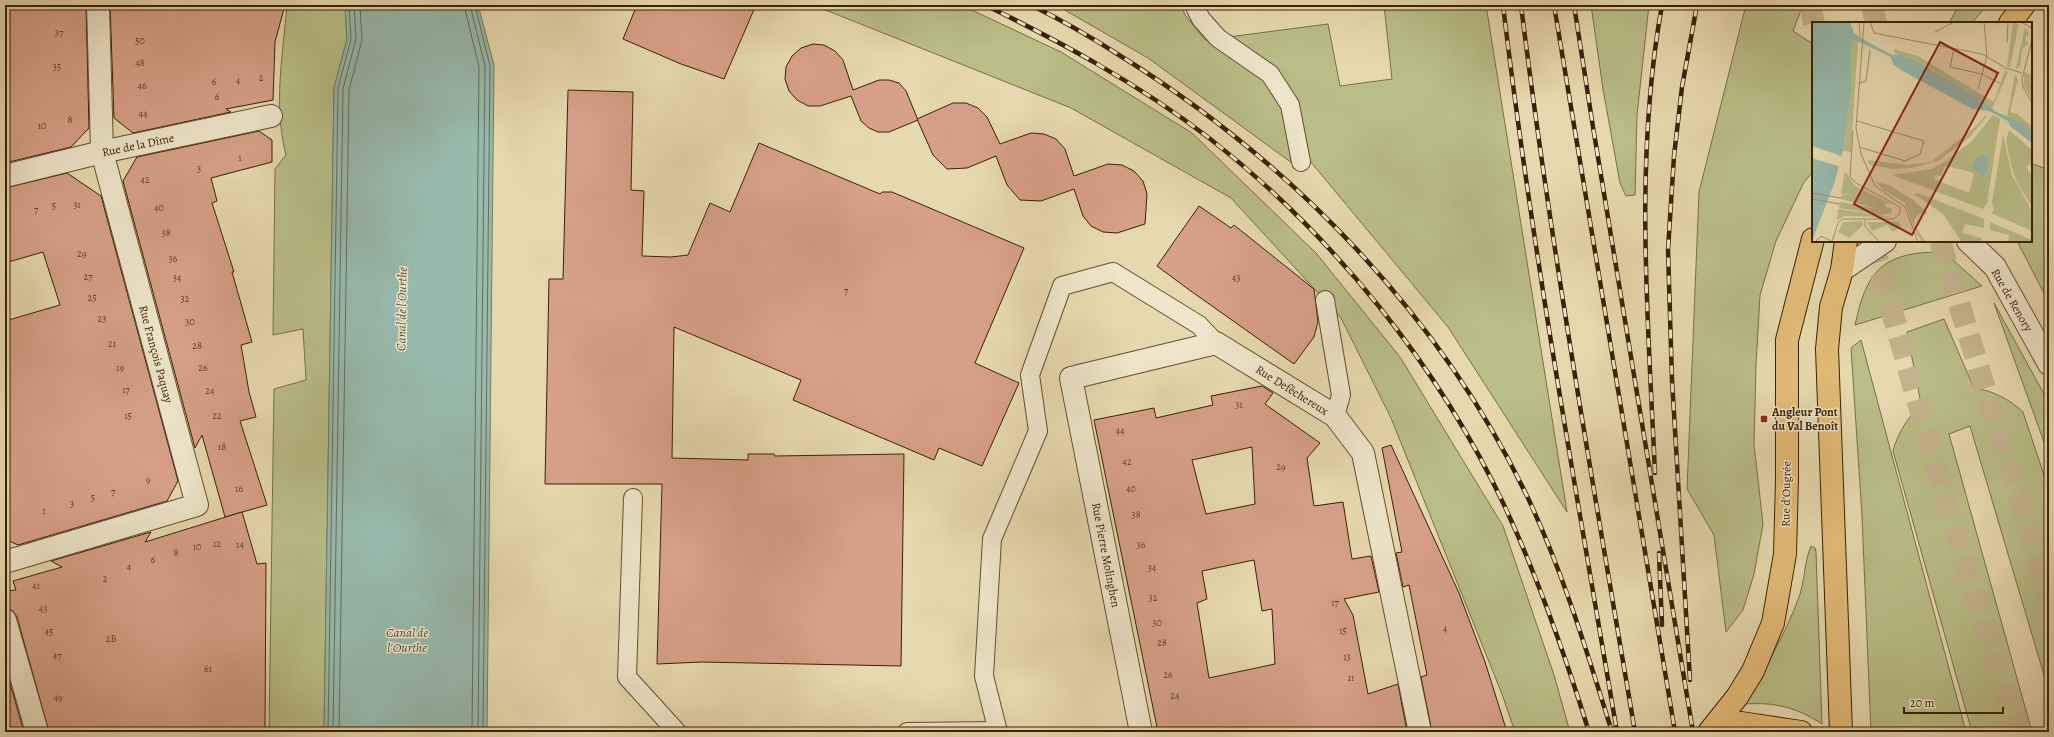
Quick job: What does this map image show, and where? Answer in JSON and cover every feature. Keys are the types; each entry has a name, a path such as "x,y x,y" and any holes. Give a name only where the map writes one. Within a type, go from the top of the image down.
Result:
{"main road":[{"path":"2011,22 2024,5"},
{"name":"Rue d'Ougrée","path":"1709,732 1737,697 1753,671 1773,623 1785,554 1787,479 1787,340 1812,242"},
{"path":"1842,732 1827,349 1831,307 1842,270 1846,242"},
{"path":"1722,732 1742,723 1801,732"}],"street":[{"name":"Rue François Paquay","path":"5,562 196,505 102,152 98,5"},
{"name":"Rue de la Dîme","path":"5,176 102,152 271,116"},
{"path":"1842,270 1884,242"},
{"name":"Rue de Renory","path":"1969,242 1995,267 2049,364"},
{"name":"Rue Defêchereux","path":"1216,343 1335,416 1363,453 1420,732"},
{"name":"Rue Pierre Molinghen","path":"1141,732 1071,378 1216,343"},
{"path":"5,620 37,732"}],"lane":[{"path":"1194,5 1201,19 1218,38 1270,74 1290,105 1301,162"},
{"path":"907,732 998,732 984,676 992,539 1038,431 1030,376 1062,286 1113,272 1199,325 1216,343"},
{"path":"1325,300 1341,395 1335,416"},
{"path":"633,498 627,677 677,732"}],"green space":[{"path":"287,5 345,5 347,39 334,88 324,732 269,732 274,389 306,380 303,329 273,335 275,169 286,155 280,118 280,80"},
{"path":"813,5 961,5 1061,52 1192,133 1316,253 1400,357 1503,526 1554,675 1570,732 1515,732 1502,694 1391,418 1341,318 1231,198 1071,108"},
{"path":"1056,5 1181,5 1185,15 1205,40 1328,24 1340,86 1392,79 1384,5 1486,5 1567,512 1448,327 1310,161 1292,163 1148,58"},
{"path":"1591,5 1649,5 1637,115 1635,195 1626,196 1620,183 1603,89"},
{"path":"1746,5 1803,5 1793,31 1812,43 1812,172 1803,184 1776,241 1760,295 1754,444 1763,524 1754,574 1743,610 1726,632 1714,535 1687,489 1699,192"},
{"path":"1959,5 1987,5 1973,22 1950,22"},
{"path":"2032,163 2049,170 2049,303 2018,242 2032,242"},
{"path":"1933,252 1953,260 1982,286 1855,325 1864,293 1870,280 1878,270 1887,263 1900,257"},
{"path":"1994,303 2049,403 2049,456"},
{"path":"1944,319 1974,388 2001,396 2023,412 2049,490 2049,692 1970,426 1949,434 2032,732 1972,732 1893,451 1904,426 1921,404 1907,332"},
{"path":"1861,340 1966,732 1871,732 1862,516 1851,348"},
{"path":"1811,546 1815,548 1816,552 1822,724 1803,713 1785,707 1766,704 1744,704 1774,652 1793,611 1801,591 1807,558"}],"water":[{"name":"Canal de l'Ourthe","path":"345,5 478,5 494,65 487,732 324,732 334,88 347,39"}],"building":[{"path":"5,5 86,5 89,128 71,147 5,163"},
{"path":"110,5 285,5 275,42 273,100 226,109 231,112 133,133 114,118"},
{"path":"637,5 756,5 724,79 681,64 623,39"},
{"path":"813,44 824,45 835,51 843,60 853,90 879,80 889,80 899,83 906,91 918,120 889,132 878,132 869,128 861,121 851,96 820,106 808,106 797,100 789,91 785,79 786,67 792,56 801,48"},
{"path":"568,90 633,92 631,190 644,191 642,256 671,257 688,255 710,203 730,212 759,143 880,194 882,192 892,192 1024,248 975,363 1019,383 982,466 939,448 934,460 793,400 801,380 674,327 672,458 748,460 748,454 774,454 775,456 904,454 901,666 702,662 657,664 662,484 545,484 549,279 563,279"},
{"path":"953,103 966,103 978,108 987,117 1000,144 1031,133 1044,134 1056,139 1065,149 1074,176 1108,164 1122,165 1134,171 1143,181 1147,194 1145,224 1117,233 1103,232 1091,226 1083,216 1074,189 1041,201 1020,200 1007,185 996,156 967,168 947,169 933,155 917,119"},
{"path":"259,131 272,140 272,162 211,178 217,201 212,203 234,272 232,272 252,342 241,345 249,392 256,417 240,421 267,505 225,517 202,435 195,448 123,181 137,157"},
{"path":"67,173 101,196 178,481 167,501 18,545 5,539 5,321 60,305 43,252 5,263 5,188"},
{"path":"1199,206 1231,228 1234,225 1314,289 1318,322 1314,337 1294,364 1157,266"},
{"path":"1262,386 1273,393 1265,404 1320,443 1307,458 1314,506 1343,502 1352,559 1371,556 1379,592 1344,599 1353,615 1368,694 1398,684 1407,732 1158,732 1094,420 1154,408 1156,418 1213,405 1211,396","holes":["1252,447 1255,504 1206,514 1192,460","1254,560 1262,611 1272,609 1275,664 1209,678 1197,603 1207,599 1202,571"]},
{"path":"1391,445 1459,593 1485,662 1507,732 1432,732 1421,677 1427,675 1409,585 1403,587 1396,553 1402,552 1382,448"},
{"path":"242,512 257,564 266,563 265,732 49,732 17,617 13,611 5,608 5,591 16,590 13,581 62,567 51,561 151,532 145,542"},
{"path":"5,666 24,732 5,732"}],"tunnel":[{"path":"1810,5 1814,22"},
{"path":"1872,5 1876,22"},
{"path":"1872,242 1946,501 2017,732"},
{"path":"1940,242 2049,599"}],"railway":[{"path":"985,5 1043,34 1100,66 1156,100 1209,138 1254,175 1297,216 1339,259 1378,305 1415,353 1448,403 1478,455 1505,507 1551,618 1589,732"},
{"path":"1031,5 1076,29 1119,55 1182,97 1243,143 1300,193 1354,247 1404,304 1450,365 1491,429 1527,496 1563,583 1584,642 1612,732"},
{"path":"1503,5 1527,188 1541,278 1617,732"},
{"path":"1521,5 1559,278 1635,732"},
{"path":"1554,5 1675,732"},
{"path":"1574,5 1693,732"},
{"path":"1655,473 1645,239 1648,121 1653,63 1662,5"},
{"path":"1690,680 1672,380 1668,250 1674,156 1682,87 1697,5"},
{"path":"1659,553 1662,625"}],"place":[{"name":"Angleur Pont du Val Benoît","path":"1764,419"}]}
